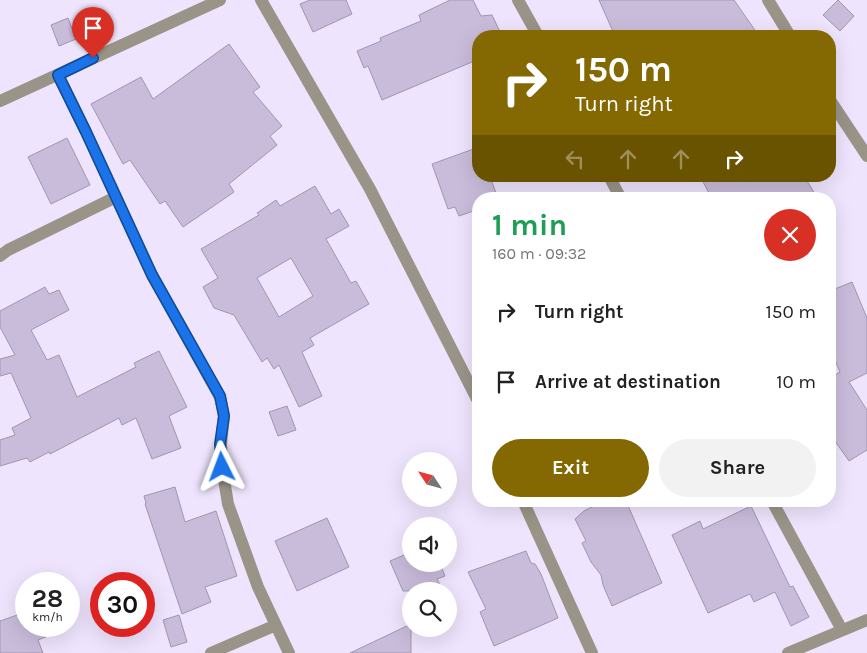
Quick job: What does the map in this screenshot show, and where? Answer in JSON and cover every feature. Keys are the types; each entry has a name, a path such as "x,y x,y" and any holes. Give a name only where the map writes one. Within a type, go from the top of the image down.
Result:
{"street":[{"path":"0,101 220,0"},
{"path":"261,0 370,189 472,389"},
{"path":"518,0 535,30"},
{"path":"768,0 786,30"},
{"path":"58,75 152,275 220,396 224,416 220,444 228,504 258,587 289,653"},
{"path":"836,109 867,156"},
{"path":"0,256 8,250 116,197"},
{"path":"526,507 592,653"},
{"path":"775,507 842,630"},
{"path":"788,653 867,620"},
{"path":"211,653 276,625"}],"building":[{"path":"310,0 346,0 352,14 313,32 300,4"},
{"path":"450,0 473,0 481,16 492,15 499,30 472,30 472,62 382,100 368,66 364,68 357,51 381,41 380,38 421,21 419,15"},
{"path":"599,0 734,0 755,30 612,30"},
{"path":"838,0 854,16 840,31 823,15"},
{"path":"68,18 76,39 59,46 51,25"},
{"path":"229,44 260,87 253,92 282,126 270,136 277,145 229,184 234,192 183,227 165,201 160,204 130,160 123,164 91,104 141,77 153,99"},
{"path":"67,138 90,185 51,204 28,157"},
{"path":"472,150 472,182 492,182 496,192 472,192 472,211 459,216 455,207 448,209 432,164"},
{"path":"703,182 808,182 814,192 708,192"},
{"path":"315,186 331,214 339,209 349,226 326,239 351,283 356,281 369,304 310,338 314,345 302,352 322,396 299,407 279,365 274,369 267,358 262,362 234,315 214,308 203,287 218,278 201,249 259,215 257,213 276,200 280,206","holes":["291,258 313,296 279,317 257,278"]},
{"path":"852,282 867,318 867,373 849,382 867,410 867,450 849,461 836,443 836,374 840,372 836,362 836,289"},
{"path":"45,287 49,294 59,290 69,310 31,330 47,360 59,355 77,397 136,367 134,363 159,351 187,407 169,416 181,448 152,459 136,418 122,425 119,418 50,454 49,452 30,462 27,458 0,466 0,440 15,435 12,428 31,418 11,373 0,376 0,359 15,355 0,327 0,311"},
{"path":"287,406 296,430 278,436 269,412"},
{"path":"175,487 185,522 216,511 237,576 205,587 211,602 182,614 145,504 144,496"},
{"path":"592,507 629,507 662,583 612,606 601,575 591,562 582,543 586,541 575,519"},
{"path":"751,507 790,587 793,586 809,617 791,626 775,592 754,602 750,594 708,613 672,535 700,521 703,529"},
{"path":"327,518 349,567 297,591 275,541"},
{"path":"526,551 531,563 535,564 541,574 558,618 494,646 480,612 486,609 468,572"},
{"path":"402,556 402,572 443,572 445,576 437,579 438,582 402,582 402,589 390,561"},
{"path":"179,615 187,642 171,647 163,620"},
{"path":"15,616 15,637 45,637 38,640 43,653 0,653 0,621"},
{"path":"402,628 402,637 411,637 411,653 350,653"}],"route":[{"path":"93,58 58,75 152,275 220,396 224,416 220,444 222,467"}]}
